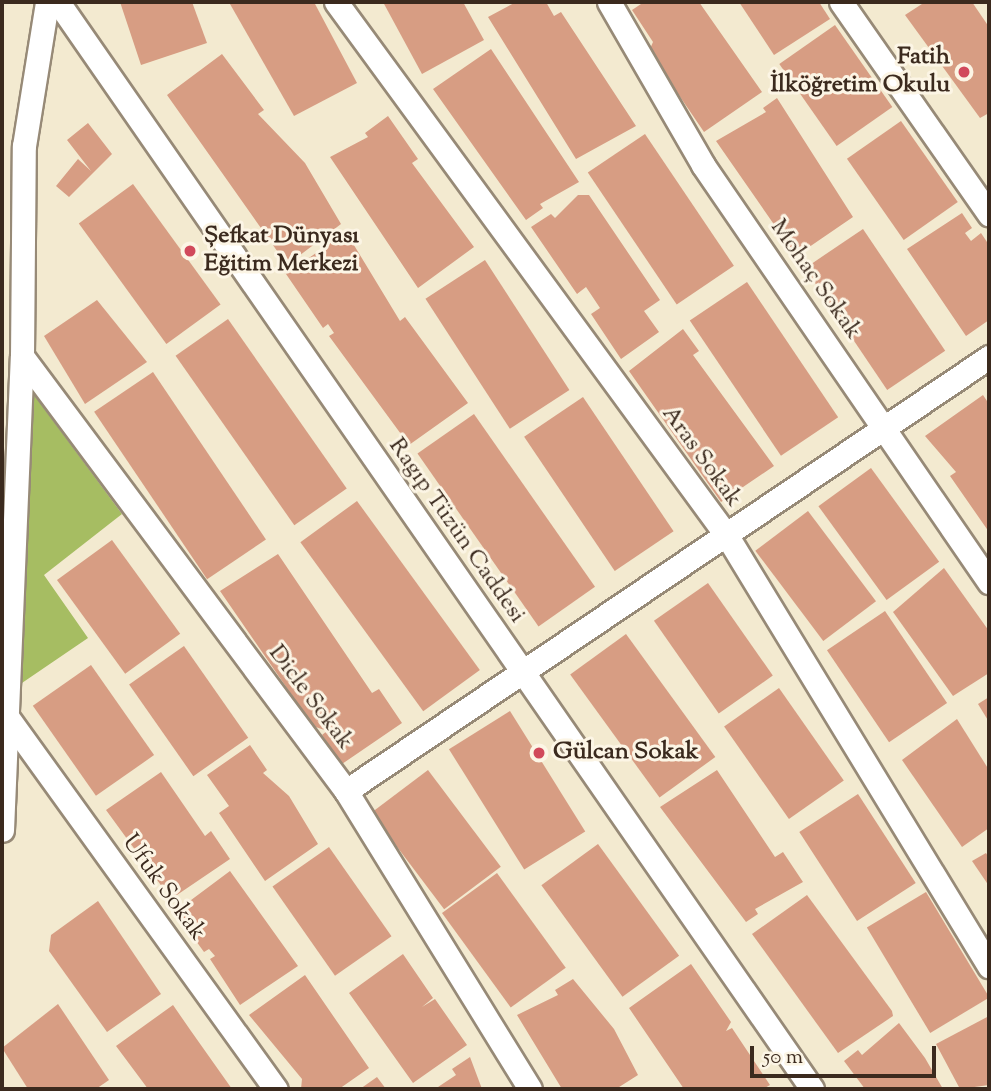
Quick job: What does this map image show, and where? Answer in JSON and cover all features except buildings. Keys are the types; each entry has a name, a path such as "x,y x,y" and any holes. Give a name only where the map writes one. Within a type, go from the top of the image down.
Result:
{"street":[{"path":"2,830 22,356 23,146 47,2"},
{"name":"Ragıp Tüzün Caddesi","path":"58,2 811,1089"},
{"name":"Aras Sokak","path":"336,2 727,536 989,966"},
{"name":"Mohaç Sokak","path":"610,2 704,166 989,582"},
{"path":"841,2 989,214"},
{"name":"Dicle Sokak","path":"22,356 346,791 530,1089"},
{"path":"346,791 989,357"},
{"name":"Ufuk Sokak","path":"8,718 276,1089"}],"green space":[{"path":"29,388 122,514 44,575 88,638 19,685"}],"place":[{"name":"Fatih İlköğretim Okulu","path":"964,72"},
{"name":"Şefkat Dünyası Eğitim Merkezi","path":"190,251"},
{"name":"Gülcan Sokak","path":"539,753"}]}
